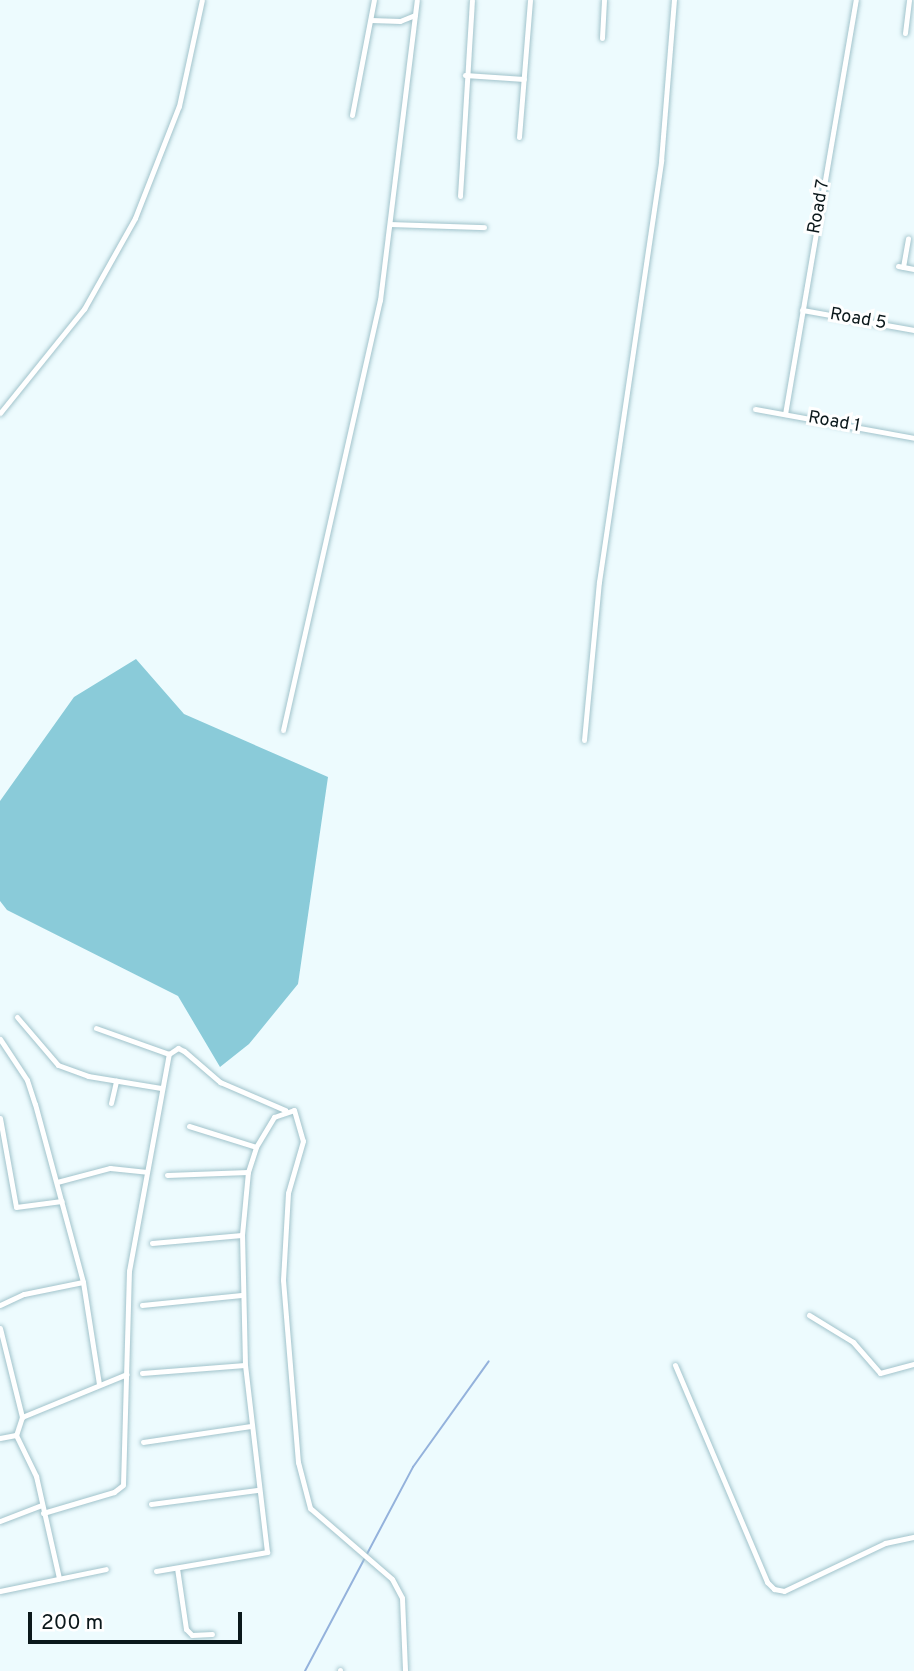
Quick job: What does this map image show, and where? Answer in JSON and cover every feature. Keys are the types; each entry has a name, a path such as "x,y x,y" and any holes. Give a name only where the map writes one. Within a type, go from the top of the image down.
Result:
{"street":[{"path":"0,413 84,309 135,218 179,106 202,0"},
{"path":"352,115 374,0"},
{"path":"283,730 377,313 393,224 417,0"},
{"path":"460,196 465,75 472,0"},
{"path":"519,137 530,0"},
{"path":"602,38 604,0"},
{"path":"584,740 598,582 661,161 674,0"},
{"name":"Road 7","path":"785,414 856,0"},
{"path":"905,33 909,0"},
{"path":"371,20 400,21 415,15"},
{"path":"465,75 524,79"},
{"path":"393,224 484,227"},
{"path":"908,238 901,266 914,269"},
{"name":"Road 5","path":"802,310 914,330"},
{"name":"Road 1","path":"755,409 914,438"},
{"path":"17,1017 58,1065 116,1081 161,1088"},
{"path":"96,1028 169,1054"},
{"path":"0,1039 30,1088 57,1182 83,1282 99,1384"},
{"path":"43,1514 114,1492 123,1485 129,1271 161,1088 169,1054 178,1048 239,1094 285,1110 294,1110 303,1141 288,1193 283,1280 298,1462 310,1508 392,1579 402,1598 405,1671"},
{"path":"111,1103 116,1081"},
{"path":"156,1571 267,1552 257,1490 245,1365 241,1295 242,1235 248,1172 256,1147 274,1117 285,1110"},
{"path":"0,1118 16,1207 62,1201"},
{"path":"189,1126 256,1147"},
{"path":"57,1182 110,1168 147,1172"},
{"path":"167,1175 248,1172"},
{"path":"152,1243 242,1235"},
{"path":"0,1306 24,1294 83,1282"},
{"path":"142,1304 241,1295"},
{"path":"809,1315 853,1342 880,1373 914,1364"},
{"path":"0,1328 22,1418 16,1435 35,1472 60,1578"},
{"path":"142,1373 245,1365"},
{"path":"675,1366 767,1582 774,1589 784,1591 885,1543 914,1537"},
{"path":"22,1418 127,1374"},
{"path":"144,1442 251,1426"},
{"path":"0,1438 16,1435"},
{"path":"151,1504 257,1490"},
{"path":"0,1521 42,1505"},
{"path":"177,1568 186,1629 192,1635 212,1634"},
{"path":"0,1591 106,1569"}],"shaded area":[{"path":"136,659 184,714 328,777 298,984 249,1044 220,1067 178,996 7,910 0,901 0,801 74,697"}],"waterway":[{"path":"305,1671 413,1467 489,1361"}]}
